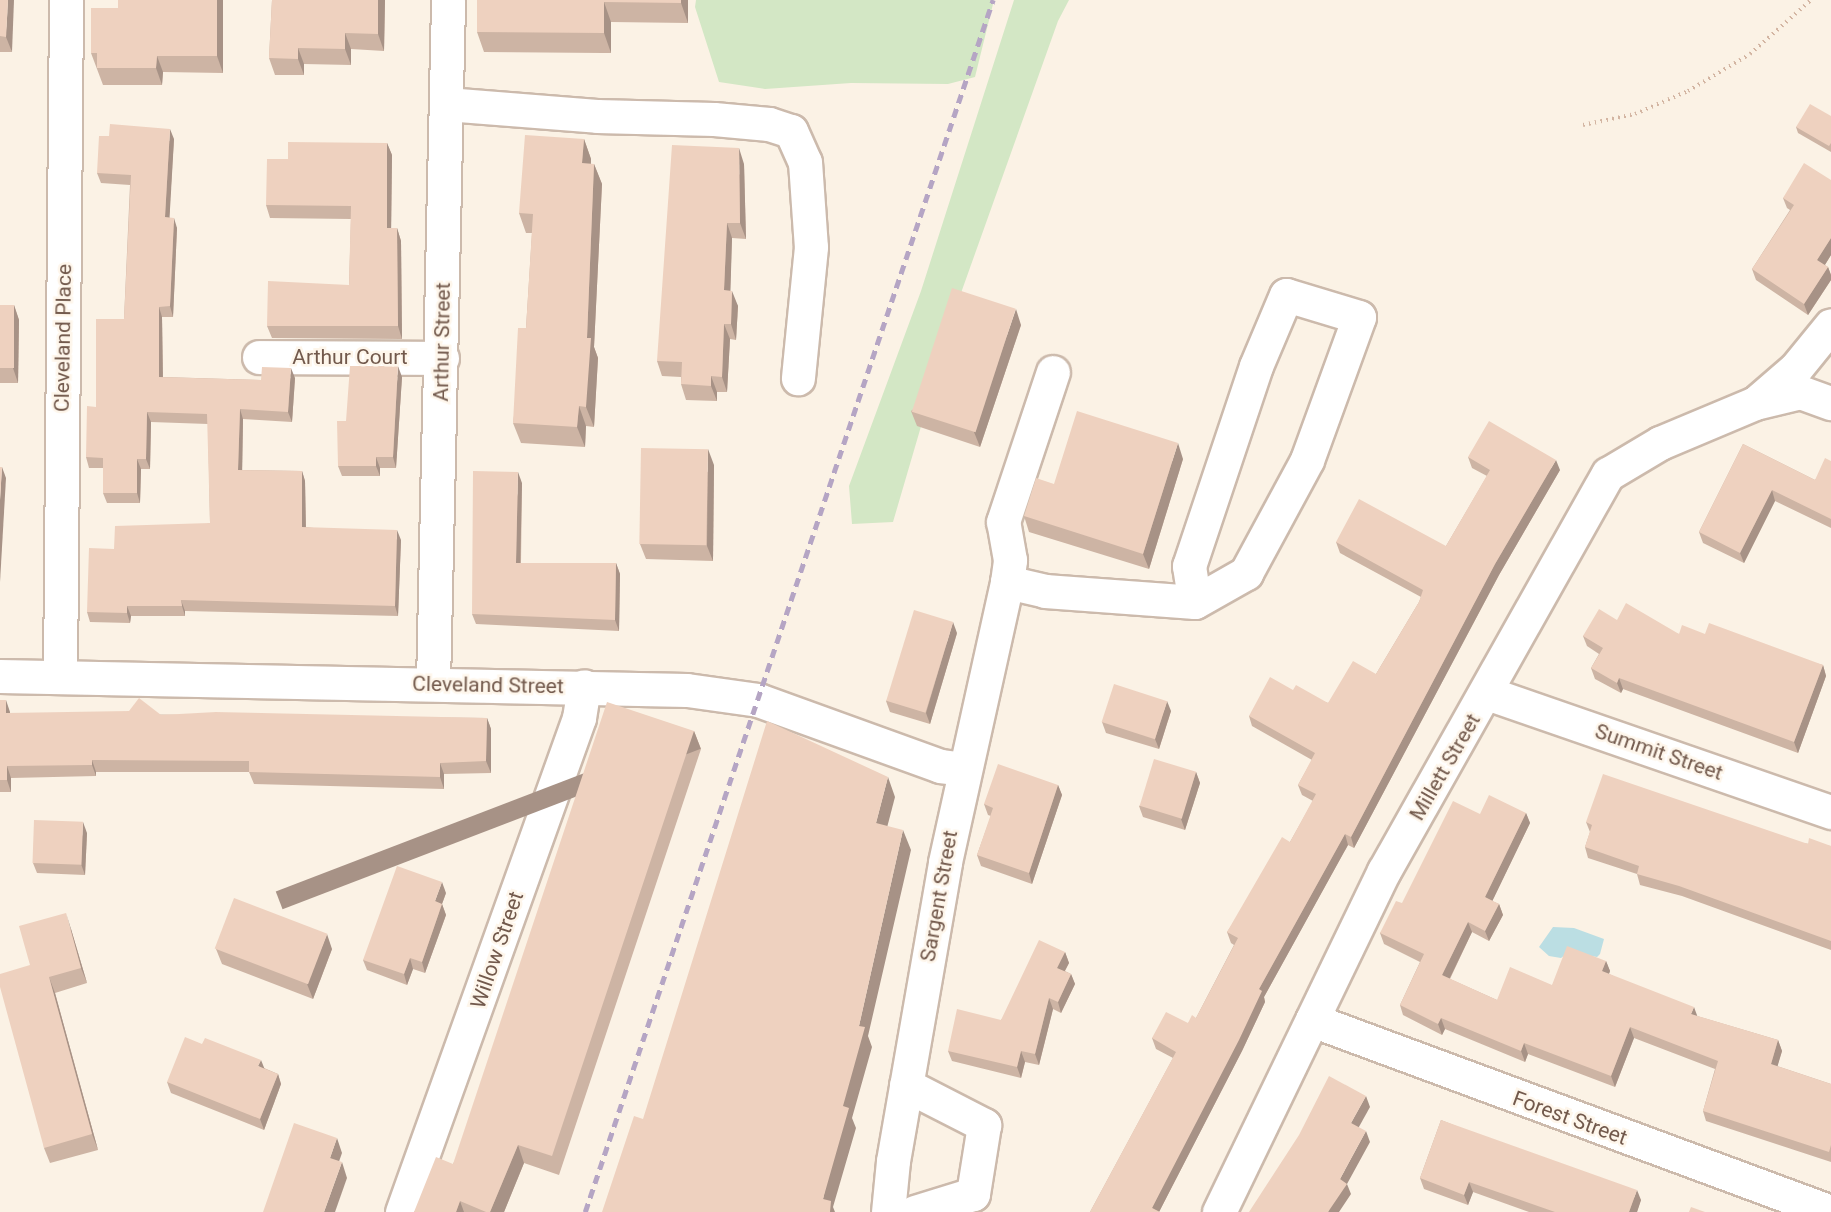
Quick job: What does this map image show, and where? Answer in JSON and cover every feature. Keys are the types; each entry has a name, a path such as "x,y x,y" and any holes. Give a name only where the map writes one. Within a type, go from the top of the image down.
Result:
{"street":[{"name":"Cleveland Place","path":"60,677 66,0"},
{"name":"Arthur Street","path":"434,684 448,0"},
{"path":"446,104 587,116 714,119 769,124 791,131 805,162 811,247 798,378"},
{"path":"1007,582 1045,591 1195,602 1246,573 1307,460 1359,317 1286,296 1256,366 1190,566 1195,602"},
{"path":"1755,403 1796,368 1831,325"},
{"name":"Arthur Court","path":"259,357 442,358"},
{"name":"Sargent Street","path":"888,1212 906,1085 963,769 1007,582 1010,560 1004,522 1053,372"},
{"path":"1755,403 1800,392 1831,403"},
{"name":"Millett Street","path":"1219,1212 1384,871 1487,693 1608,474 1660,443 1755,403"},
{"name":"Cleveland Street","path":"0,676 584,686 687,690 758,700 940,766 963,769"},
{"name":"Willow Street","path":"402,1212 579,718 584,686"},
{"name":"Summit Street","path":"1487,693 1831,812"},
{"name":"Forest Street","path":"1312,1020 1831,1212"},
{"path":"906,1085 984,1125 973,1194 915,1212"}],"path":[{"path":"1583,125 1635,114 1688,91 1750,54 1811,0"}],"green space":[{"path":"696,0 994,0 975,77 948,84 851,83 765,89 719,82 695,7"},
{"path":"1014,0 1069,0 1058,21 956,307 893,522 852,524 849,486 921,291"}],"water":[{"path":"1553,927 1574,928 1604,939 1600,954 1597,957 1569,952 1561,958 1549,956 1539,947"}],"building":[{"path":"0,0 8,0 6,37 0,36"},
{"path":"118,0 217,0 217,56 157,56 156,68 97,68 97,53 91,53 91,8 118,8"},
{"path":"272,0 378,0 378,34 345,33 345,49 298,48 298,59 269,58"},
{"path":"477,0 681,0 681,3 604,2 604,33 477,32"},
{"path":"1810,104 1831,116 1829,146 1796,127"},
{"path":"110,124 170,129 165,217 174,218 170,306 159,307 159,377 261,380 262,367 291,368 288,412 240,409 238,470 302,471 302,527 397,530 395,606 181,600 182,606 127,606 127,613 87,612 89,548 114,549 115,526 210,523 207,414 147,412 146,459 137,459 137,493 103,493 103,458 86,457 87,406 96,407 96,319 124,319 131,175 97,173 99,136 109,136"},
{"path":"525,135 584,139 582,163 594,164 587,338 591,338 586,407 579,406 577,427 513,423 518,328 526,328 533,214 519,213"},
{"path":"288,142 387,143 387,228 397,228 398,326 267,326 268,281 349,285 351,206 266,205 267,159 288,159"},
{"path":"672,145 739,148 740,223 727,223 724,290 732,291 731,324 724,324 722,377 711,376 711,386 681,384 682,362 657,361"},
{"path":"1804,163 1831,180 1831,238 1817,260 1828,267 1804,304 1752,269 1794,205 1783,198"},
{"path":"952,288 1016,309 976,432 912,412"},
{"path":"0,305 14,305 14,368 0,368"},
{"path":"350,366 398,366 393,457 376,457 376,466 338,466 337,421 346,421"},
{"path":"1077,411 1178,443 1143,554 1024,516 1036,478 1054,484"},
{"path":"1489,421 1556,460 1495,564 1351,837 1345,834 1259,989 1262,991 1239,1040 1152,1208 1160,1212 1090,1212 1176,1052 1152,1038 1166,1012 1188,1023 1192,1015 1196,1018 1238,938 1227,932 1282,837 1290,842 1316,794 1298,785 1315,753 1249,716 1270,677 1293,690 1296,685 1328,703 1353,661 1376,674 1419,602 1423,590 1336,542 1359,499 1446,546 1490,470 1468,457"},
{"path":"1743,444 1815,480 1825,458 1831,461 1831,519 1772,490 1740,553 1699,532"},
{"path":"641,448 708,449 706,545 639,544"},
{"path":"0,467 2,467 0,500"},
{"path":"473,471 518,472 516,563 616,563 615,620 472,614"},
{"path":"1626,603 1679,634 1682,625 1705,634 1709,623 1823,665 1794,742 1619,678 1617,683 1591,668 1603,648 1583,636 1599,609 1617,620"},
{"path":"914,610 953,622 925,713 886,701"},
{"path":"1114,684 1167,701 1155,739 1102,722"},
{"path":"139,698 161,715 216,712 487,718 486,761 440,763 440,777 249,772 249,761 92,760 92,765 7,766 7,780 0,780 0,700 6,700 6,713 129,711"},
{"path":"607,702 694,731 552,1156 518,1145 490,1212 460,1201 456,1212 414,1212 436,1157 453,1164"},
{"path":"767,721 888,777 876,823 903,830 859,1026 865,1027 843,1106 849,1108 823,1199 831,1201 830,1212 602,1212 634,1116 643,1119"},
{"path":"1154,759 1196,772 1182,819 1140,806"},
{"path":"998,764 1058,785 1029,873 977,855 993,808 984,804"},
{"path":"1603,774 1808,844 1809,838 1831,846 1831,941 1679,886 1637,874 1639,866 1585,847 1592,825 1586,822"},
{"path":"1489,795 1526,813 1485,897 1499,904 1485,931 1468,922 1442,975 1497,1000 1510,967 1552,985 1567,946 1606,961 1602,971 1694,1007 1691,1014 1778,1040 1771,1064 1831,1084 1829,1152 1703,1111 1718,1061 1630,1027 1611,1076 1524,1043 1521,1051 1441,1018 1438,1024 1400,1005 1424,954 1380,933 1396,901 1402,903 1453,801 1480,814"},
{"path":"34,820 83,822 81,865 32,863"},
{"path":"397,866 442,882 435,901 442,904 422,962 410,958 404,974 363,960"},
{"path":"234,898 327,934 308,984 215,948"},
{"path":"66,913 81,968 49,977 92,1134 44,1148 0,987 0,974 30,965 19,926"},
{"path":"1039,940 1065,952 1057,968 1071,974 1058,1002 1049,998 1035,1054 1021,1051 1017,1067 948,1051 957,1009 1001,1020"},
{"path":"185,1037 202,1044 205,1038 261,1060 258,1066 278,1074 260,1119 167,1082"},
{"path":"1329,1076 1366,1096 1351,1123 1366,1131 1340,1179 1347,1184 1328,1212 1249,1212 1299,1135"},
{"path":"1441,1120 1637,1190 1629,1212 1555,1212 1469,1182 1464,1195 1420,1178"},
{"path":"294,1123 337,1138 330,1158 342,1162 324,1212 263,1212"},
{"path":"1691,1207 1705,1212 1689,1212"}],"railway":[{"path":"585,1212 993,0"}]}
